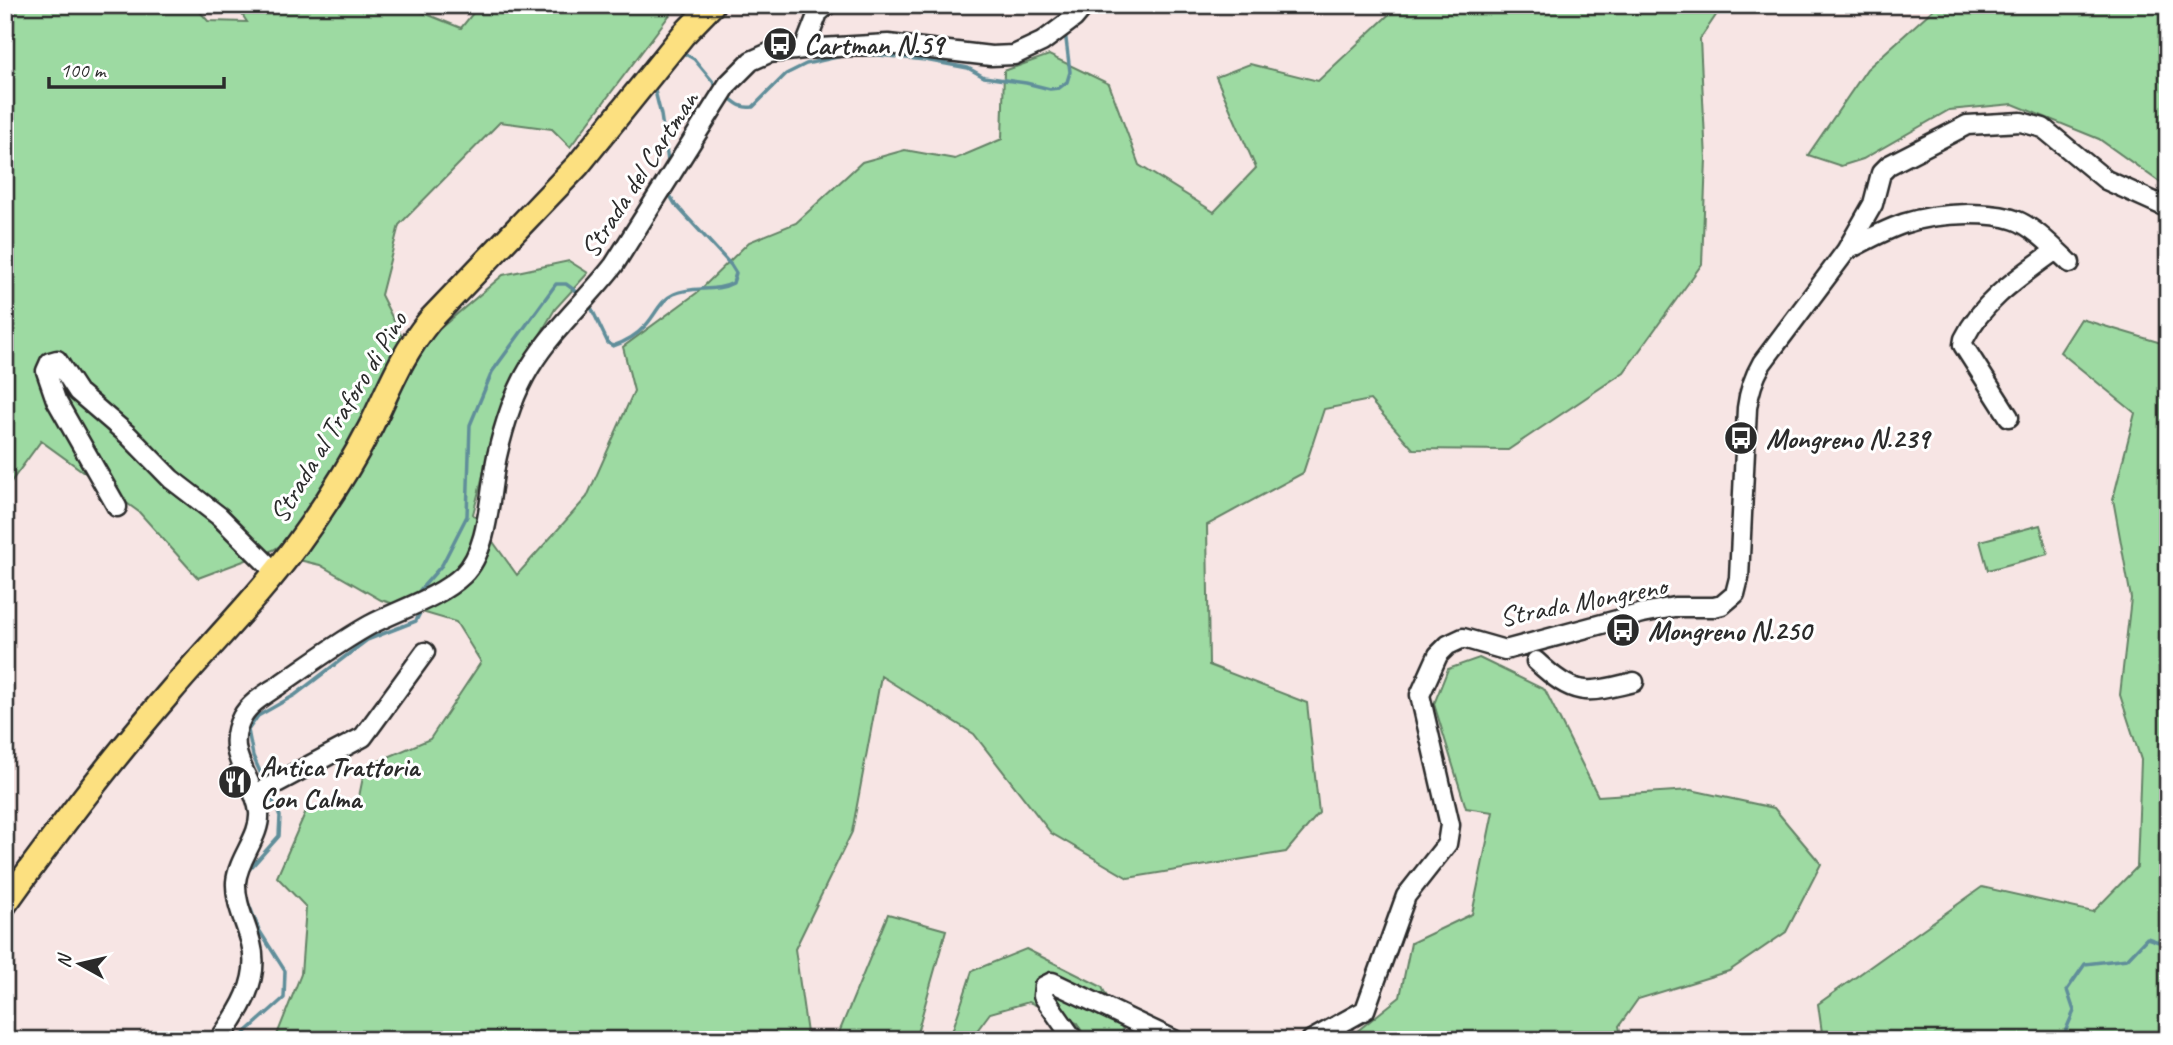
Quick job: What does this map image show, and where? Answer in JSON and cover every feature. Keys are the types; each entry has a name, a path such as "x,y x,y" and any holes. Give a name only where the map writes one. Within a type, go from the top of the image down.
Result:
{"main road":[{"name":"Strada al Traforo di Pino","path":"5,904 133,735 298,544 354,459 393,376 415,338 541,205 683,35 712,5"}],"street":[{"path":"804,49 820,8"},
{"name":"Strada del Cartman","path":"262,791 236,757 236,735 242,717 253,703 369,626 431,595 464,574 480,550 497,454 514,399 530,366 567,318 594,291 652,207 728,84 751,61 769,53 888,44 991,56 1014,55 1042,42 1079,12"},
{"name":"Strada Mongreno","path":"1311,1040 1365,1010 1406,896 1447,844 1450,825 1420,695 1438,655 1447,645 1463,638 1505,650 1643,613 1674,607 1714,607 1722,605 1735,594 1739,578 1747,408 1751,385 1762,363 1846,251 1873,204 1881,173 1889,165 1967,125 2021,122 2043,128 2106,180 2168,208"},
{"path":"1846,251 1912,219 1938,215 1983,214 2017,220 2070,263"},
{"path":"2009,417 1963,345 1964,339 2006,287 2056,250"},
{"path":"117,507 56,400 46,371 50,362 57,360 78,393 128,435 171,479 219,516 275,572"},
{"path":"1517,646 1559,681 1584,691 1598,691 1634,682"},
{"path":"219,1040 245,1001 252,976 252,946 240,910 236,883 242,860 255,832 262,791 363,737 425,652"},
{"path":"1074,1040 1043,996 1044,986 1052,982 1174,1040"}],"green space":[{"path":"5,5 194,5 208,21 247,22 236,5 414,5 421,12 461,28 474,12 470,5 677,5 570,147 552,129 500,122 399,225 381,295 404,341 368,413 291,539 273,550 198,578 139,512 41,441 5,490"},
{"path":"1399,5 1723,5 1700,39 1706,159 1702,264 1624,372 1508,450 1413,449 1370,400 1324,409 1303,473 1207,525 1209,665 1307,703 1319,813 1286,852 1128,878 1051,833 974,734 881,676 852,832 795,949 808,1040 275,1040 301,974 306,907 277,877 306,811 358,802 365,767 430,739 481,662 456,622 381,600 320,565 299,560 357,473 430,337 503,275 569,261 588,273 555,309 503,398 473,514 517,575 587,497 634,391 623,347 698,292 749,242 796,223 862,162 905,150 955,159 1002,139 1004,71 1049,55 1109,84 1139,165 1214,212 1256,168 1216,77 1250,64 1318,81"},
{"path":"1938,5 2168,5 2168,188 2099,139 2013,104 1949,110 1863,159 1841,166 1808,155 1867,69"},
{"path":"2081,319 2168,345 2168,1040 1823,1040 1818,1004 1982,887 2093,912 2137,867 2141,760 2120,695 2131,598 2113,499 2135,413 2060,352"},
{"path":"2040,525 2048,554 1988,570 1980,541"},
{"path":"1479,658 1545,690 1598,796 1691,790 1774,808 1821,864 1786,932 1729,971 1638,999 1619,1026 1622,1040 1346,1040 1400,997 1411,943 1472,914 1493,812 1466,808 1434,704 1448,669"},
{"path":"888,914 946,930 915,1040 836,1040"},
{"path":"1026,949 1102,987 1128,1040 1087,1040 1077,1023 1029,1002 990,1013 970,1040 956,1040 952,1032 972,971"}],"waterway":[{"path":"1063,20 1065,5"},
{"path":"727,96 742,106 753,107 786,74 806,64 846,55 925,60 968,68 984,77 1050,89 1059,88 1067,82 1070,72 1065,31"},
{"path":"680,53 694,59 719,89"},
{"path":"654,87 668,161 660,177"},
{"path":"589,303 608,343 613,346 638,333 665,300 674,294 719,288 733,283 736,273 731,265 675,204 668,192"},
{"path":"421,596 420,590 442,565 467,516 470,425 492,372 556,284 566,284 581,295"},
{"path":"264,781 253,756 248,730 258,716 295,695 367,640 416,621 423,607"},
{"path":"237,1040 284,998 285,971 259,930 244,892 247,872 279,836 280,816 270,795"},
{"path":"2050,1040 2065,1032 2074,1011 2067,990 2085,964 2127,959 2147,938 2168,945"}],"place":[{"name":"Cartman N.59","path":"780,44"},
{"name":"Mongreno N.239","path":"1741,438"},
{"name":"Mongreno N.250","path":"1623,630"},
{"name":"Antica Trattoria Con Calma","path":"235,782"}]}
